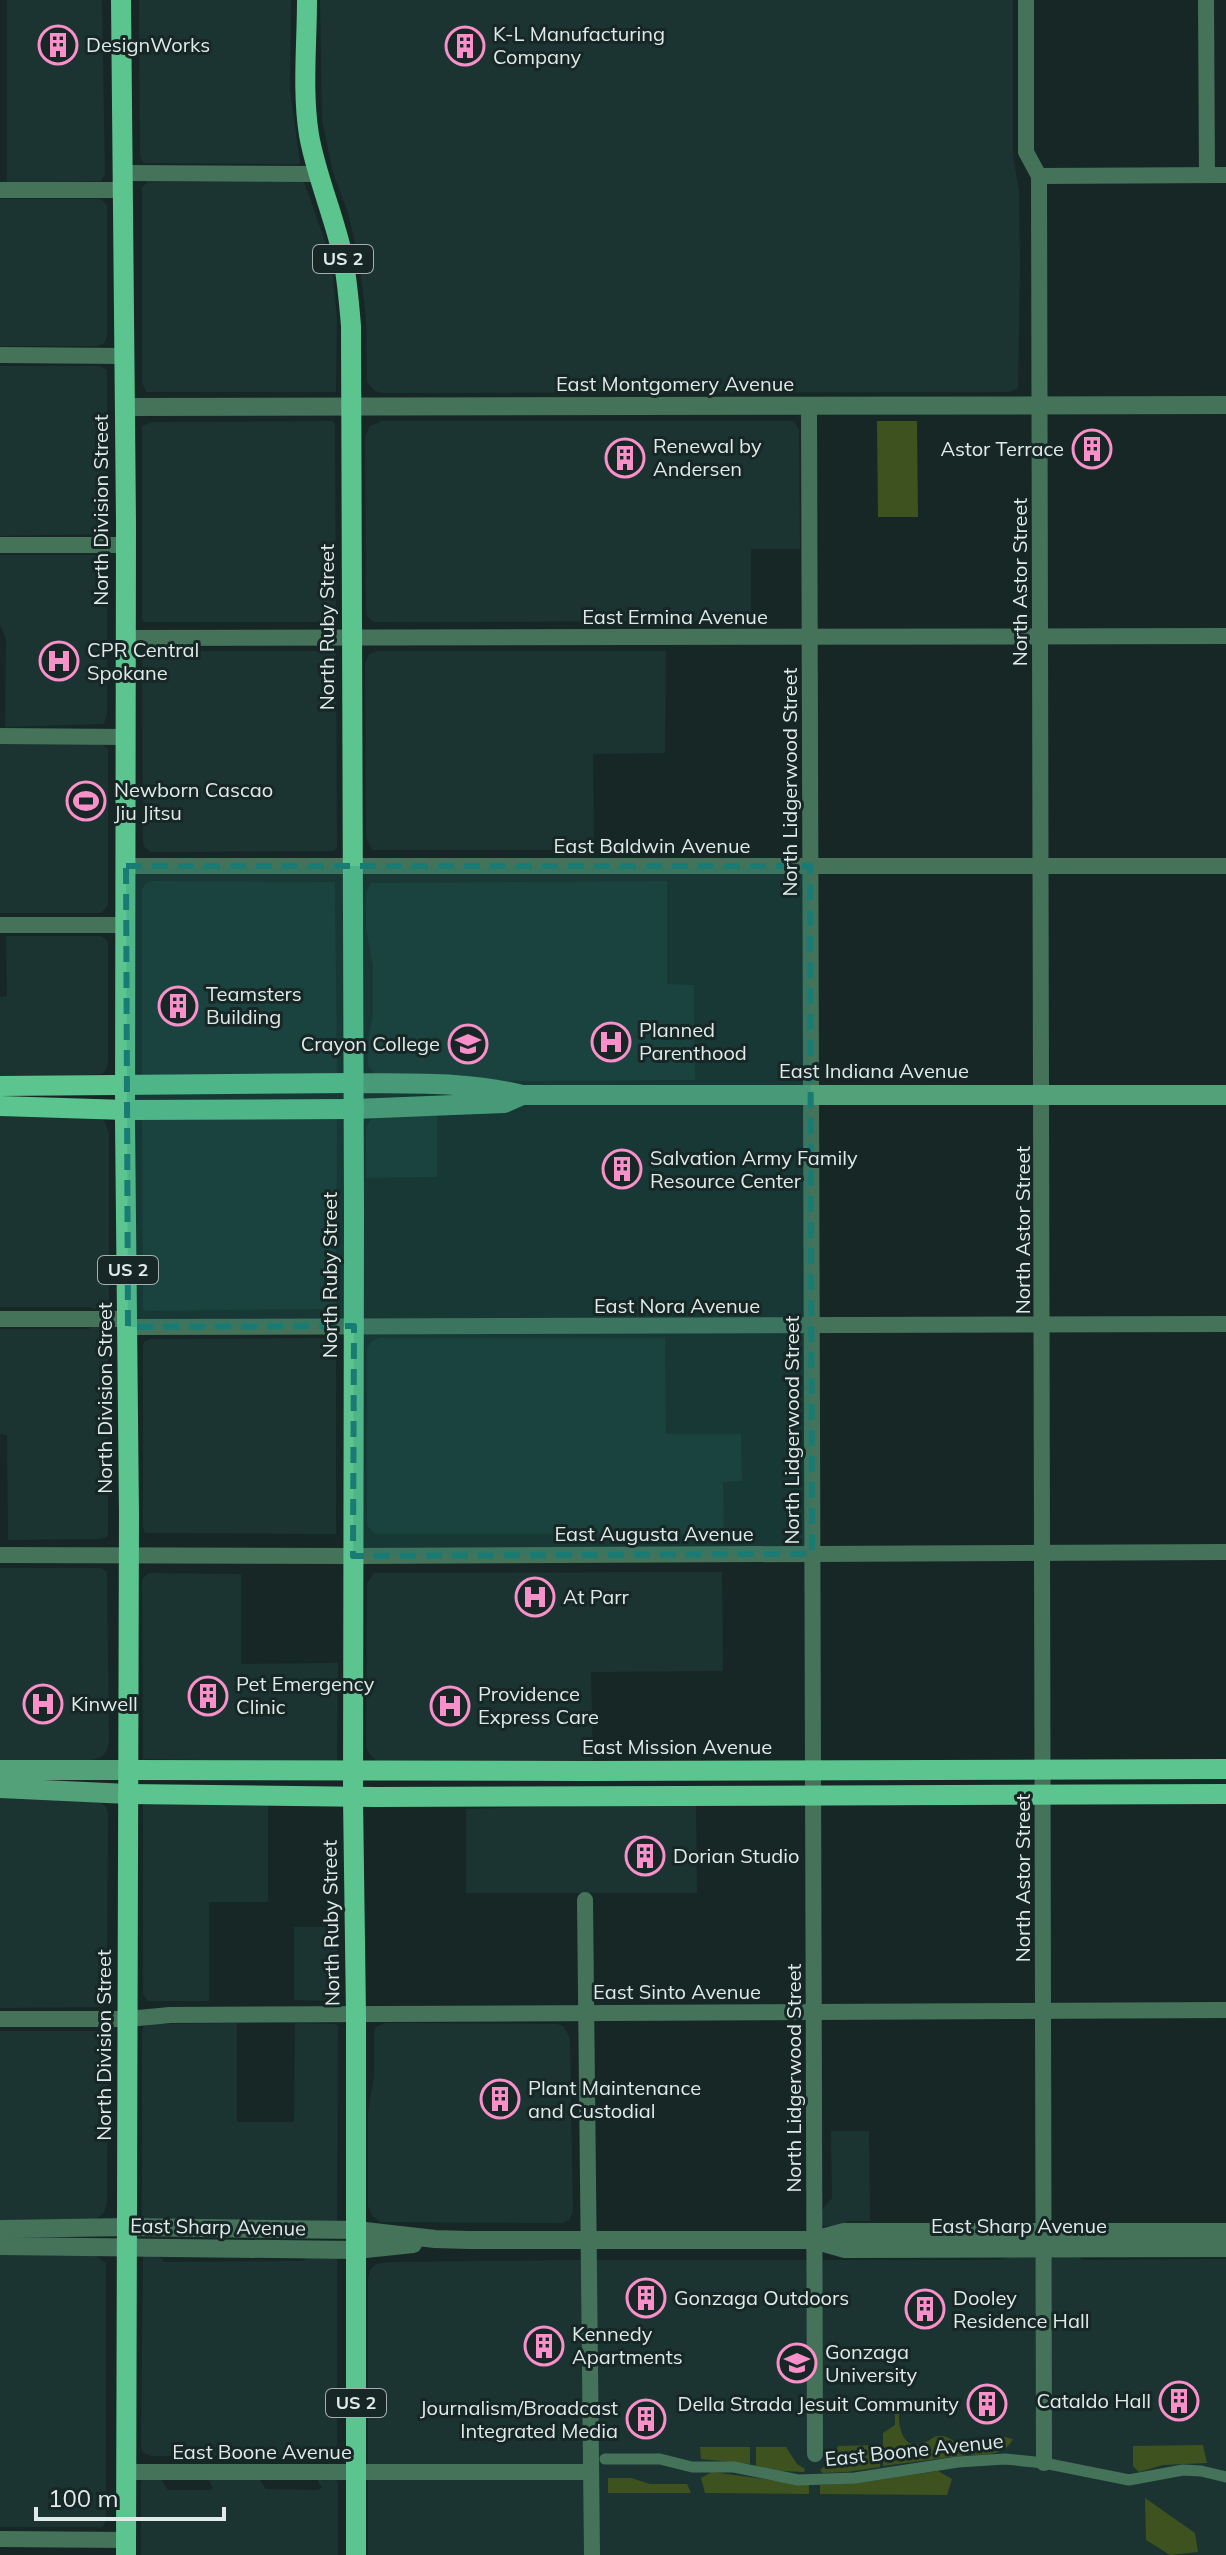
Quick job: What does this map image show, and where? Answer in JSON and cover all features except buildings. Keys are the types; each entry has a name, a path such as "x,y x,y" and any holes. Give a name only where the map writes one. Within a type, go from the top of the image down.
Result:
{"main road":[{"name":"North Division Street","path":"121,0 129,1555 126,2548"},
{"name":"North Ruby Street","path":"307,0 309,134 342,250 351,326 356,2555"},
{"name":"East Indiana Avenue","path":"0,1086 353,1083 492,1087 522,1095 1226,1095"},
{"name":"East Indiana Avenue","path":"0,1106 126,1110 354,1109 504,1103 522,1095"},
{"name":"East Mission Avenue","path":"128,1770 1226,1769"},
{"path":"0,1770 128,1770"},
{"path":"0,1788 128,1794 353,1797 1226,1794"}],"street":[{"name":"North Astor Street","path":"1026,0 1026,152 1039,176 1041,406 1044,2463"},
{"path":"1206,0 1207,175"},
{"path":"0,190 318,174"},
{"path":"1039,176 1226,175"},
{"path":"0,355 124,356"},
{"name":"East Montgomery Avenue","path":"125,407 1226,405"},
{"name":"North Lidgerwood Street","path":"809,406 815,2454"},
{"path":"0,545 126,545"},
{"name":"East Ermina Avenue","path":"124,638 1226,636"},
{"path":"0,736 124,737"},
{"name":"East Baldwin Avenue","path":"126,866 1226,866"},
{"path":"0,925 126,925"},
{"name":"East Nora Avenue","path":"0,1319 354,1326 1226,1324"},
{"name":"East Augusta Avenue","path":"0,1555 1226,1552"},
{"path":"585,1900 592,2555"},
{"name":"East Sinto Avenue","path":"0,2019 128,2019 170,2015 1226,2010"},
{"name":"East Sharp Avenue","path":"0,2229 128,2227 356,2240"},
{"name":"East Sharp Avenue","path":"0,2246 127,2248 435,2239 814,2240 844,2232 1226,2248"},
{"name":"East Sharp Avenue","path":"1044,2240 1226,2232"},
{"name":"East Boone Avenue","path":"605,2459 660,2459 692,2467 734,2467 778,2477 812,2480 855,2478 969,2460 1005,2459 1044,2463 1129,2480 1183,2470 1226,2477"},
{"name":"East Boone Avenue","path":"126,2472 591,2472"},
{"path":"3,2540 126,2548"}],"highlighted area":[{"path":"126,866 810,866 812,1554 353,1556 354,1326 128,1327"}],"shaded area":[{"path":"7,0 102,0 105,174 101,181 7,183"},
{"path":"139,0 291,0 290,89 300,163 143,163 140,156"},
{"path":"320,0 1013,0 1013,156 1019,191 1020,265 1018,388 1010,392 375,391 367,382 366,318 359,259 348,213 333,173 322,120"},
{"path":"148,182 304,182 331,258 337,319 336,392 146,392 142,383 142,187"},
{"path":"0,199 100,199 107,205 107,337 104,343 99,346 0,346"},
{"path":"0,366 100,366 107,370 108,527 104,534 0,536"},
{"path":"333,421 336,619 333,622 144,622 142,426 152,422"},
{"path":"381,421 794,421 799,430 800,549 751,549 751,621 373,622 367,616 366,609 365,436 370,426"},
{"path":"0,555 97,555 107,560 107,714 104,724 5,727 6,640 0,624"},
{"path":"378,651 666,651 665,753 593,754 594,850 372,850 366,838 365,663 369,654"},
{"path":"143,653 336,653 337,847 334,851 151,852 145,848 142,658"},
{"path":"0,744 102,744 108,749 108,905 101,913 0,913"},
{"path":"151,881 335,882 337,1074 142,1075 142,889"},
{"path":"667,881 667,984 694,985 695,1080 506,1081 375,1075 368,1066 373,966 366,929 366,892 371,883"},
{"path":"6,936 100,936 106,939 108,1062 101,1074 0,1079 0,997 7,996"},
{"path":"437,1113 437,1177 366,1178 366,1128 371,1119 376,1116"},
{"path":"0,1114 101,1118 105,1122 109,1133 109,1304 95,1309 0,1307"},
{"path":"337,1118 336,1309 143,1309 142,1119"},
{"path":"92,1326 105,1328 108,1333 107,1537 8,1540 7,1435 0,1434 0,1329 89,1329"},
{"path":"332,1338 336,1342 336,1534 145,1533 145,1341"},
{"path":"379,1338 665,1338 666,1434 741,1434 742,1481 723,1482 724,1534 376,1534 367,1522 367,1348"},
{"path":"0,1568 101,1568 107,1572 109,1742 101,1757 91,1760 0,1761"},
{"path":"722,1572 723,1671 591,1672 593,1763 378,1762 370,1755 366,1747 367,1583 374,1573"},
{"path":"149,1573 241,1574 241,1664 338,1663 337,1762 143,1759 142,1579"},
{"path":"0,1794 98,1800 106,1807 107,2002 103,2007 0,2008"},
{"path":"268,1801 268,1902 209,1902 209,2001 148,2001 143,1994 143,1802"},
{"path":"696,1802 697,1893 466,1893 466,1809"},
{"path":"294,1927 337,1927 337,2001 294,2000"},
{"path":"237,2023 237,2122 294,2122 295,2023 338,2026 337,2222 142,2218 144,2026"},
{"path":"386,2023 563,2026 570,2038 573,2212 569,2220 563,2223 381,2222 373,2217 368,2206 368,2113 374,2075 374,2032 376,2027"},
{"path":"0,2031 106,2033 107,2203 104,2213 96,2219 0,2220"},
{"path":"831,2131 869,2131 870,2221 822,2226 822,2210 832,2198"},
{"path":"0,2253 93,2254 106,2263 106,2522 102,2527 0,2527"},
{"path":"143,2255 157,2255 165,2262 337,2258 337,2455 151,2456 143,2452"},
{"name":"Gonzaga University","path":"1011,2256 1078,2257 1085,2260 1226,2259 1226,2555 368,2555 368,2279 370,2270 376,2264 566,2260 1001,2260"},
{"path":"143,2479 161,2479 168,2490 209,2490 213,2488 208,2479 260,2480 266,2489 317,2490 322,2488 317,2479 336,2479 338,2555 141,2555"}],"green space":[{"path":"877,421 917,421 918,517 878,517"},
{"path":"895,2412 899,2412 902,2435 909,2443 921,2444 943,2436 964,2446 967,2455 883,2466 883,2433 895,2425"},
{"path":"1005,2437 1013,2439 1005,2449 971,2455 969,2447"},
{"path":"880,2445 880,2467 847,2472 823,2473 820,2470 832,2460 838,2446"},
{"path":"1203,2445 1207,2463 1163,2465 1139,2472 1133,2466 1133,2446"},
{"path":"700,2447 750,2447 750,2464 701,2459"},
{"path":"756,2447 786,2447 797,2464 805,2469 804,2472 756,2466"},
{"path":"938,2471 952,2479 947,2495 820,2494 820,2485"},
{"path":"712,2472 809,2485 809,2494 705,2493 701,2478"},
{"path":"608,2478 631,2478 650,2484 687,2484 691,2493 608,2493"},
{"path":"1145,2498 1195,2533 1198,2552 1170,2555 1146,2540"}],"place":[{"name":"DesignWorks","path":"58,45"},
{"name":"K-L Manufacturing Company","path":"465,46"},
{"name":"Astor Terrace","path":"1092,449"},
{"name":"Renewal by Andersen","path":"625,458"},
{"name":"CPR Central Spokane","path":"59,661"},
{"name":"Newborn Cascao Jiu Jitsu","path":"86,801"},
{"name":"Teamsters Building","path":"178,1006"},
{"name":"Planned Parenthood","path":"611,1042"},
{"name":"Crayon College","path":"468,1044"},
{"name":"Salvation Army Family Resource Center","path":"622,1169"},
{"name":"At Parr","path":"535,1597"},
{"name":"Pet Emergency Clinic","path":"208,1696"},
{"name":"Kinwell","path":"43,1704"},
{"name":"Providence Express Care","path":"450,1706"},
{"name":"Dorian Studio","path":"645,1856"},
{"name":"Plant Maintenance and Custodial","path":"500,2099"},
{"name":"Gonzaga Outdoors","path":"646,2298"},
{"name":"Dooley Residence Hall","path":"925,2309"},
{"name":"Kennedy Apartments","path":"544,2346"},
{"name":"Gonzaga University","path":"797,2363"},
{"name":"Cataldo Hall","path":"1179,2401"},
{"name":"Della Strada Jesuit Community","path":"987,2404"},
{"name":"Journalism/Broadcast Integrated Media","path":"646,2419"}]}
